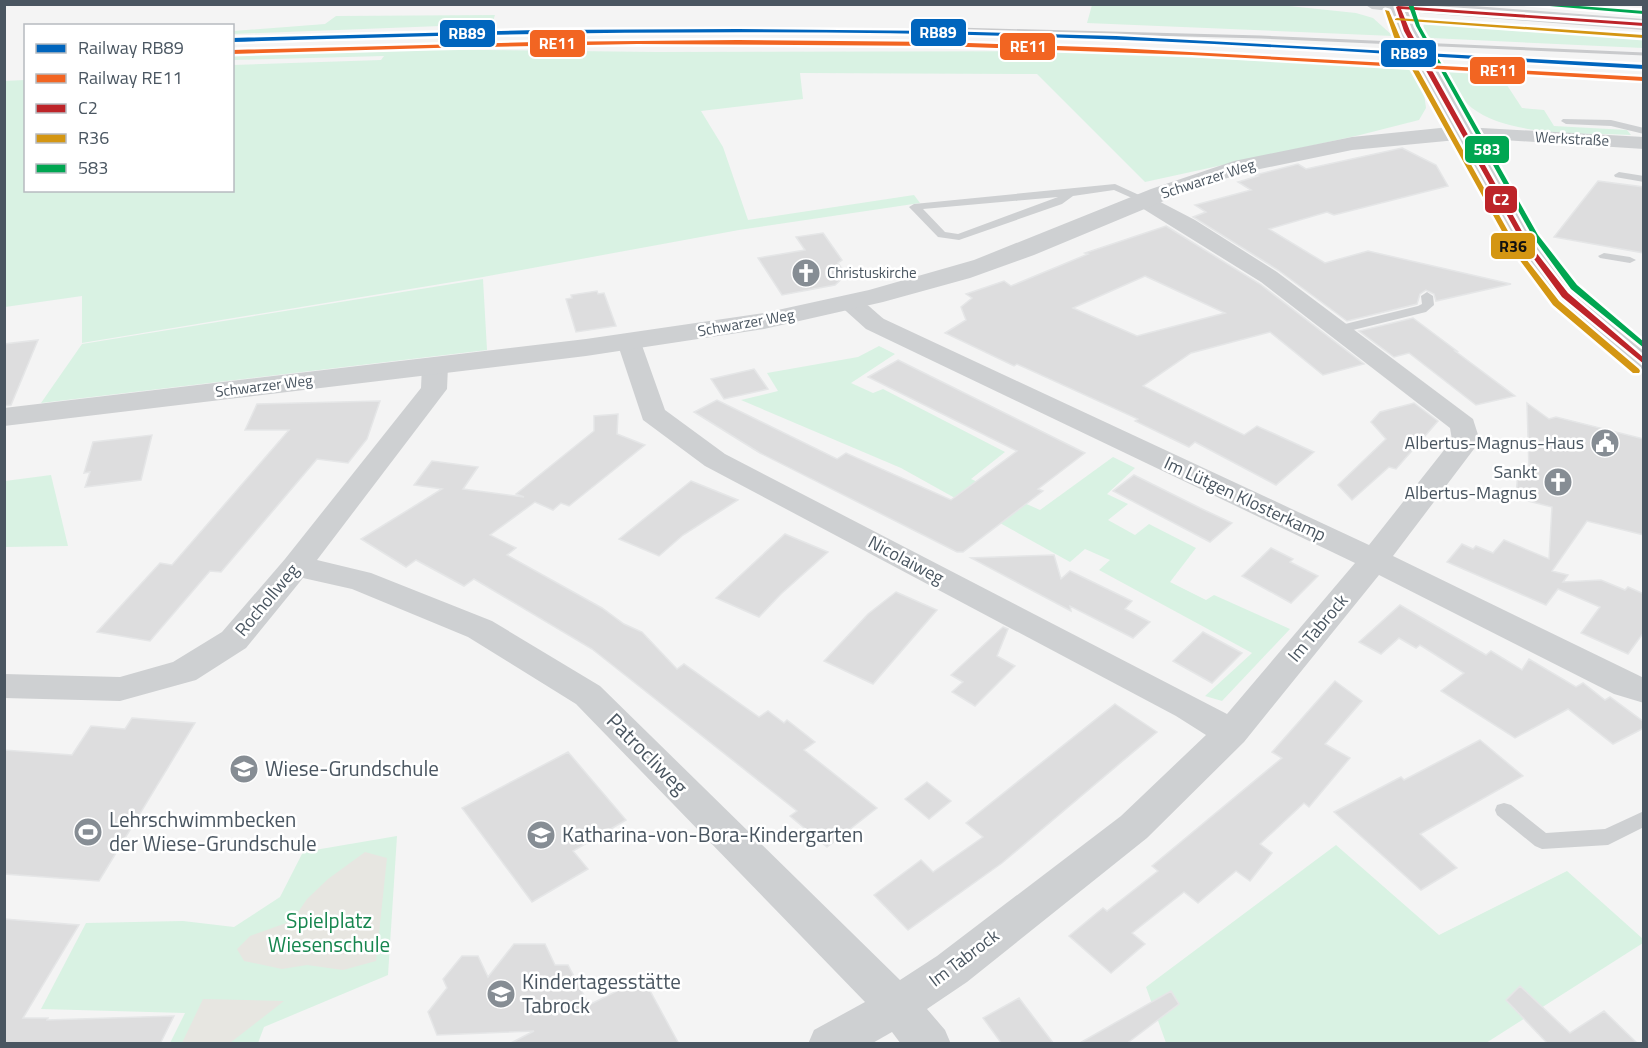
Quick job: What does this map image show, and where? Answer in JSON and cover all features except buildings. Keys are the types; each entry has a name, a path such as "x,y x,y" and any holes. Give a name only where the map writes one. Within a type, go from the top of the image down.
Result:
{"street":[{"path":"1372,4 1644,25"},
{"path":"1398,7 1407,31 1525,243 1565,295 1644,362"},
{"name":"Werkstraße","path":"1464,133 1644,143"},
{"name":"Schwarzer Weg","path":"4,417 630,342 742,325 849,303 925,283 1021,252 1145,200 1239,167 1365,141 1464,133"},
{"name":"Im Tabrock","path":"830,1044 897,1006 952,969 1134,827 1231,733 1375,560 1466,441 1463,425 1341,329 1173,215 1145,200"},
{"name":"Im Lütgen Klosterkamp","path":"849,303 875,324 1375,560 1626,685 1644,691"},
{"name":"Nicolaiweg","path":"630,342 653,414 715,460 1188,707 1231,733"},
{"name":"Rochollweg","path":"4,686 120,689 184,671 234,640 296,566 434,389 435,366"},
{"name":"Patrocliweg","path":"296,566 360,580 480,629 588,695 897,1006 929,1044"}],"lane":[{"path":"1566,121 1611,123 1644,131"},
{"path":"1619,175 1644,179"},
{"path":"1069,193 1058,202 959,237 942,236 914,207 1115,187 1145,200"},
{"path":"1605,260 1630,264"},
{"path":"1341,329 1422,309 1429,301 1427,296"},
{"path":"1504,810 1542,841 1608,837 1644,818"}],"green space":[{"path":"1269,4 1356,13 1373,18 1393,36 1087,23 1092,5"},
{"path":"495,15 492,24 234,34 234,31 325,24 336,16"},
{"path":"1428,20 1643,35 1643,48 1431,38 1423,32 1424,23"},
{"path":"388,49 656,52 1082,51 1411,69 1424,93 1426,108 1419,120 1145,182 1037,74 800,73 803,99 701,111 723,147 748,220 914,195 920,203 739,230 483,277 82,343 82,296 5,307 4,81 24,80 24,192 234,192 234,65 381,60 384,56 234,60 234,56"},
{"path":"1445,70 1499,73 1522,108 1544,110 1554,126 1627,130 1631,135 1548,132 1506,124 1472,108 1460,95"},
{"path":"483,279 487,350 41,403 82,344"},
{"path":"879,346 895,354 851,383 873,393 883,389 1005,452 971,479 1040,510 1113,457 1135,468 1107,494 1128,504 1108,520 1135,535 1149,524 1196,548 1170,582 1206,600 1214,595 1290,629 1222,701 1205,696 1252,653 1099,570 1110,560 1085,549 1070,562 901,468 741,400 778,391 767,373 858,357"},
{"path":"51,475 68,546 5,547 5,481"},
{"name":"Spielplatz Wiesenschule","path":"397,836 388,975 264,1027 258,1043 170,1043 185,1013 41,1009 86,923 183,921 234,927 280,897 303,852"},
{"path":"1336,845 1439,935 1567,871 1643,939 1643,943 1486,1043 1166,1043 1146,987"}],"sand":[{"path":"365,852 387,858 376,961 343,970 307,965 282,969 244,961 237,949 250,936 292,921 307,899 328,879"},
{"path":"203,999 284,1001 230,1043 182,1043"}],"railway":[{"path":"956,29 1261,37 1644,54"}],"rail line":[{"name":"RB89","path":"234,40 637,31 839,31 1192,41 1644,67"},
{"name":"RE11","path":"234,52 637,42 940,44 1192,53 1643,79"}],"transit line":[{"name":"583","path":"1410,4 1418,26 1535,236 1574,287 1644,346"},
{"name":"583","path":"1528,4 1644,13"},
{"name":"C2","path":"1398,7 1407,31 1525,243 1565,295 1644,362"},
{"name":"C2","path":"1398,7 1644,25"},
{"name":"R36","path":"1387,11 1397,37 1515,250 1556,303 1636,371"},
{"name":"R36","path":"1397,19 1643,37"}],"place":[{"name":"Christuskirche","path":"806,273"},
{"name":"Albertus-Magnus-Haus","path":"1605,443"},
{"name":"Sankt Albertus-Magnus","path":"1558,482"},
{"name":"Wiese-Grundschule","path":"244,769"},
{"name":"Lehrschwimmbecken der Wiese-Grundschule","path":"88,832"},
{"name":"Katharina-von-Bora-Kindergarten","path":"541,835"},
{"name":"Kindertagesstätte Tabrock","path":"501,994"}]}
